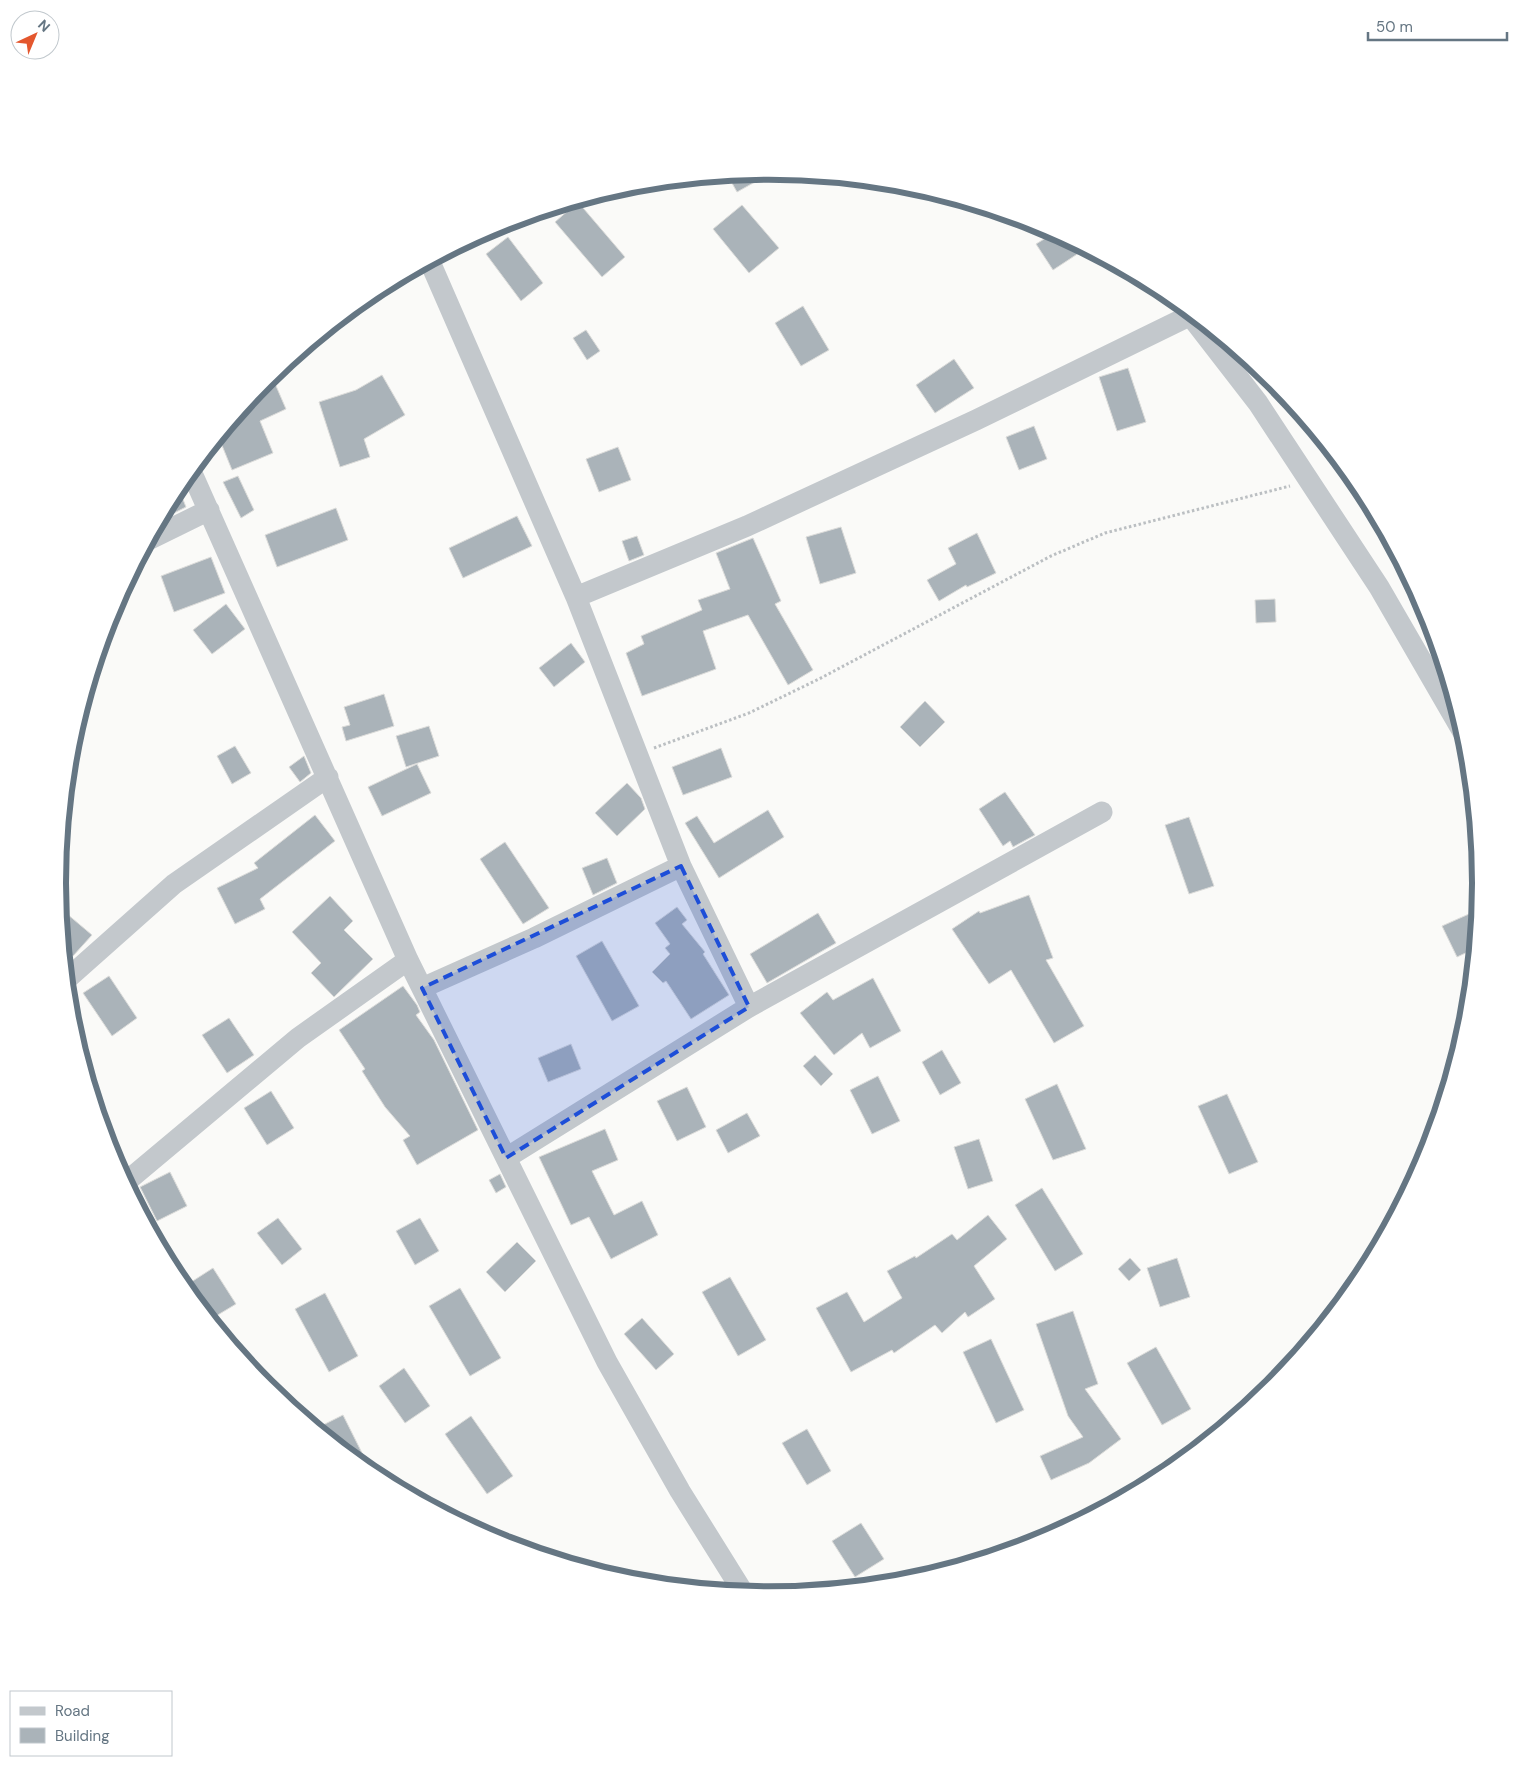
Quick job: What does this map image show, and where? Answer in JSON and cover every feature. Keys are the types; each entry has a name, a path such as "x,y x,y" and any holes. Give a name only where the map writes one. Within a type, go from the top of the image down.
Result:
{"street":[{"path":"432,267 576,597 681,866 749,1008"},
{"path":"576,597 764,518 976,420 1183,315"},
{"path":"1202,329 1258,403 1379,587 1450,710"},
{"path":"1224,348 1228,364"},
{"path":"195,479 408,960 607,1362 680,1491 738,1585"},
{"path":"159,535 209,510"},
{"path":"72,975 174,884 328,777"},
{"path":"506,1158 749,1008 1102,812"},
{"path":"422,988 534,938 681,866"},
{"path":"131,1177 298,1038 408,960"}],"path":[{"path":"637,755 749,713 819,679 1051,556 1106,533 1309,482"}],"highlighted area":[{"path":"681,866 749,1007 506,1158 422,988"}],"building":[{"path":"758,180 737,192 731,182"},
{"path":"742,205 779,248 749,273 713,229"},
{"path":"581,206 625,257 602,277 555,222 569,210"},
{"path":"508,237 543,283 521,301 486,254"},
{"path":"1046,238 1079,253 1053,270 1036,244"},
{"path":"803,306 829,350 801,366 775,323"},
{"path":"586,330 600,351 587,360 573,338"},
{"path":"954,359 974,388 935,413 916,385"},
{"path":"1128,368 1146,422 1117,431 1099,377"},
{"path":"382,375 405,415 364,439 370,457 340,467 319,402 356,390"},
{"path":"275,383 286,409 260,421 273,453 232,470 221,443"},
{"path":"1034,426 1047,459 1019,470 1006,437"},
{"path":"618,447 631,480 599,492 586,459"},
{"path":"238,476 254,510 241,518 223,482"},
{"path":"182,497 186,507 171,514"},
{"path":"336,508 348,540 277,567 265,535"},
{"path":"517,516 532,546 463,578 449,548"},
{"path":"841,527 856,573 820,584 806,537"},
{"path":"977,533 996,573 967,587 966,585 939,601 927,580 956,564 948,548"},
{"path":"637,536 644,555 629,561 622,541"},
{"path":"753,538 781,601 775,604 813,670 788,685 748,615 703,631 716,669 642,696 626,653 644,644 641,636 702,610 698,600 730,589 716,553"},
{"path":"211,557 225,593 174,612 161,576"},
{"path":"1275,599 1276,622 1256,623 1255,600"},
{"path":"226,604 245,629 212,654 193,630"},
{"path":"571,643 585,662 554,687 539,668"},
{"path":"384,694 394,726 346,741 342,727 350,725 344,707"},
{"path":"925,701 945,722 920,747 900,727"},
{"path":"429,726 439,756 406,767 396,736"},
{"path":"235,746 251,773 232,784 217,756"},
{"path":"721,748 732,777 683,795 672,767"},
{"path":"304,756 311,773 300,782 289,767"},
{"path":"417,764 431,793 382,816 368,787"},
{"path":"627,783 641,798 645,809 617,836 595,813"},
{"path":"1005,792 1035,835 1013,847 1010,841 1003,846 979,809"},
{"path":"768,810 784,837 719,878 685,823 697,816 714,843"},
{"path":"315,815 335,841 260,899 265,909 235,924 217,888 258,868 254,863"},
{"path":"1189,817 1214,886 1189,894 1165,825"},
{"path":"505,842 549,908 523,924 480,859"},
{"path":"607,858 617,883 593,895 582,868"},
{"path":"1029,895 1053,958 1046,960 1084,1026 1054,1043 1011,970 989,984 952,929 979,911 980,913"},
{"path":"330,896 353,921 344,930 373,959 334,997 311,973 321,963 292,932"},
{"path":"677,907 687,920 682,924 705,952 703,954 729,995 691,1019 666,981 663,983 652,972 670,954 665,948 670,944 655,923"},
{"path":"818,913 836,943 767,983 750,954"},
{"path":"1471,913 1468,952 1457,957 1442,926"},
{"path":"67,914 92,935 73,956 70,953"},
{"path":"602,941 639,1006 612,1021 576,956"},
{"path":"109,976 137,1018 112,1036 83,993"},
{"path":"873,978 901,1031 870,1048 862,1033 834,1055 800,1013 827,992 833,1000"},
{"path":"403,986 417,1005 420,1012 416,1015 434,1040 478,1130 417,1165 403,1140 410,1136 385,1107 362,1071 365,1069 339,1030"},
{"path":"229,1018 254,1055 227,1073 202,1035"},
{"path":"571,1044 581,1069 548,1082 538,1058"},
{"path":"942,1050 961,1083 940,1095 922,1062"},
{"path":"815,1055 833,1074 821,1086 803,1066"},
{"path":"878,1076 900,1121 872,1134 850,1090"},
{"path":"1057,1084 1086,1149 1053,1160 1025,1099"},
{"path":"687,1087 706,1127 677,1141 657,1101"},
{"path":"271,1091 294,1128 267,1145 244,1108"},
{"path":"1227,1094 1258,1162 1229,1174 1198,1106"},
{"path":"747,1113 760,1136 728,1153 716,1130"},
{"path":"605,1129 618,1160 592,1171 614,1215 642,1201 658,1235 611,1259 589,1217 571,1225 539,1157"},
{"path":"979,1139 993,1181 968,1189 954,1147"},
{"path":"170,1172 187,1206 157,1221 140,1187"},
{"path":"500,1174 506,1187 496,1193 489,1180"},
{"path":"1042,1188 1083,1254 1055,1271 1015,1205"},
{"path":"988,1215 1007,1239 974,1266 995,1299 968,1317 965,1312 942,1333 935,1325 894,1353 892,1350 851,1372 816,1308 847,1292 864,1322 902,1298 887,1271 915,1256 916,1258 952,1234 957,1240"},
{"path":"278,1218 302,1249 282,1265 257,1233"},
{"path":"420,1218 439,1251 415,1265 396,1231"},
{"path":"517,1242 536,1261 505,1292 486,1272"},
{"path":"1130,1258 1141,1270 1129,1281 1118,1269"},
{"path":"1177,1258 1190,1297 1160,1307 1147,1268"},
{"path":"213,1268 236,1304 216,1316 191,1282"},
{"path":"730,1277 766,1340 738,1356 702,1292"},
{"path":"460,1288 501,1358 470,1376 429,1306"},
{"path":"325,1293 358,1356 329,1372 295,1309"},
{"path":"1073,1311 1098,1384 1085,1389 1121,1439 1089,1463 1051,1480 1040,1456 1083,1437 1068,1416 1036,1324"},
{"path":"642,1318 674,1354 656,1370 624,1334"},
{"path":"991,1339 1024,1410 996,1423 963,1352"},
{"path":"1156,1347 1191,1409 1162,1425 1127,1363"},
{"path":"404,1368 430,1406 405,1423 379,1386"},
{"path":"343,1415 364,1457 341,1441 323,1425"},
{"path":"471,1416 513,1476 487,1494 445,1434"},
{"path":"807,1429 831,1471 807,1485 782,1443"},
{"path":"861,1523 884,1559 855,1577 832,1541"}]}
